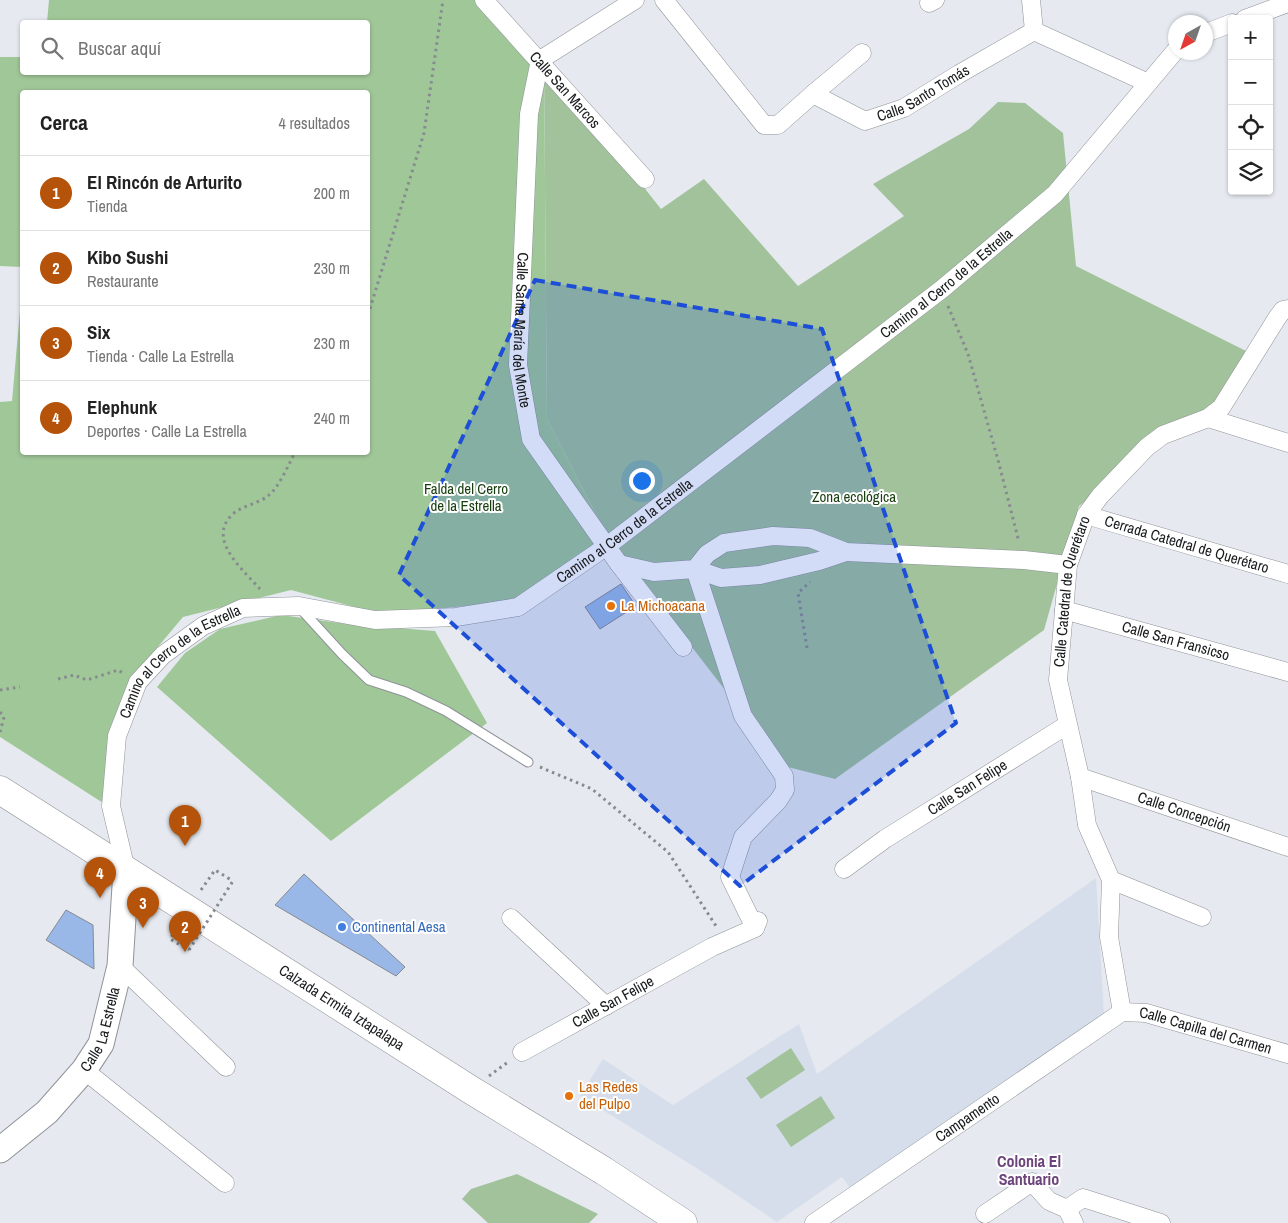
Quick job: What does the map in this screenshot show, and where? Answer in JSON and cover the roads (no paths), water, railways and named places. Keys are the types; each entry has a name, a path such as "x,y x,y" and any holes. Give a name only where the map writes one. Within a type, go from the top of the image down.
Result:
{"main road":[{"name":"Calzada Ermita Iztapalapa","path":"0,790 471,1090 604,1171 683,1223"}],"street":[{"name":"Calle San Marcos","path":"484,0 540,60 645,179"},
{"path":"540,60 635,0"},
{"path":"664,0 764,125 778,125 862,53"},
{"path":"1031,0 1034,31 1148,83"},
{"path":"1256,15 1288,3"},
{"path":"1213,31 1228,25"},
{"name":"Calle Santo Tomás","path":"813,94 865,121 904,108 1034,31"},
{"name":"Camino al Cerro de la Estrella","path":"126,870 111,806 116,736 138,682 163,654 203,626 243,608 299,606 375,620 456,617 518,607 607,546 942,289 1055,194 1168,59"},
{"name":"Calle Santa María del Monte","path":"540,60 529,114 518,365 531,439 619,564 683,647"},
{"name":"Calle Catedral de Querétaro","path":"1122,1012 1109,937 1110,880 1087,825 1080,777 1058,680 1068,565 1086,515 1100,496 1147,447 1163,436 1208,418 1221,408 1277,318 1286,309"},
{"path":"1208,418 1288,443"},
{"name":"Cerrada Catedral de Querétaro","path":"1086,515 1288,574"},
{"path":"695,569 707,554 724,542 773,536 810,538 846,552 1024,560 1068,565"},
{"path":"619,564 654,572 695,569 720,578 760,575 819,561 846,552"},
{"name":"Calle San Felipe","path":"522,1052 712,947 757,925 730,877 743,837 778,801 785,790 784,776 742,716 695,569"},
{"name":"Calle San Fransicso","path":"1064,610 1288,672"},
{"name":"Calle San Felipe","path":"844,869 885,839 1067,725"},
{"name":"Calle Concepción","path":"1080,777 1288,847"},
{"name":"Calle La Estrella","path":"0,1150 47,1112 84,1070 101,1044 120,966 126,870"},
{"path":"1110,880 1202,917"},
{"path":"511,918 606,1006"},
{"path":"120,966 226,1067"},
{"name":"Calle Capilla del Carmen","path":"1122,1012 1146,1013 1288,1054"},
{"name":"Campamento","path":"814,1223 1122,1012"},
{"path":"84,1070 225,1182"},
{"path":"985,1214 1032,1182 1049,1201 1071,1216 1083,1198 1161,1223"}],"lane":[{"path":"299,606 342,654 369,680 406,692 446,711 528,762"}],"place":[{"name":"La Michoacana","path":"611,606"},
{"name":"El Rincón de Arturito","path":"185,846"},
{"name":"Elephunk","path":"100,898"},
{"name":"Continental Aesa","path":"342,927"},
{"name":"Six","path":"143,928"},
{"name":"Kibo Sushi","path":"185,952"},
{"name":"Las Redes del Pulpo","path":"569,1096"}],"district":[{"name":"Colonia El Santuario","path":"1029,1170"}],"park label":[{"name":"Zona ecológica","path":"854,497"},
{"name":"Falda del Cerro de la Estrella","path":"466,498"}]}
